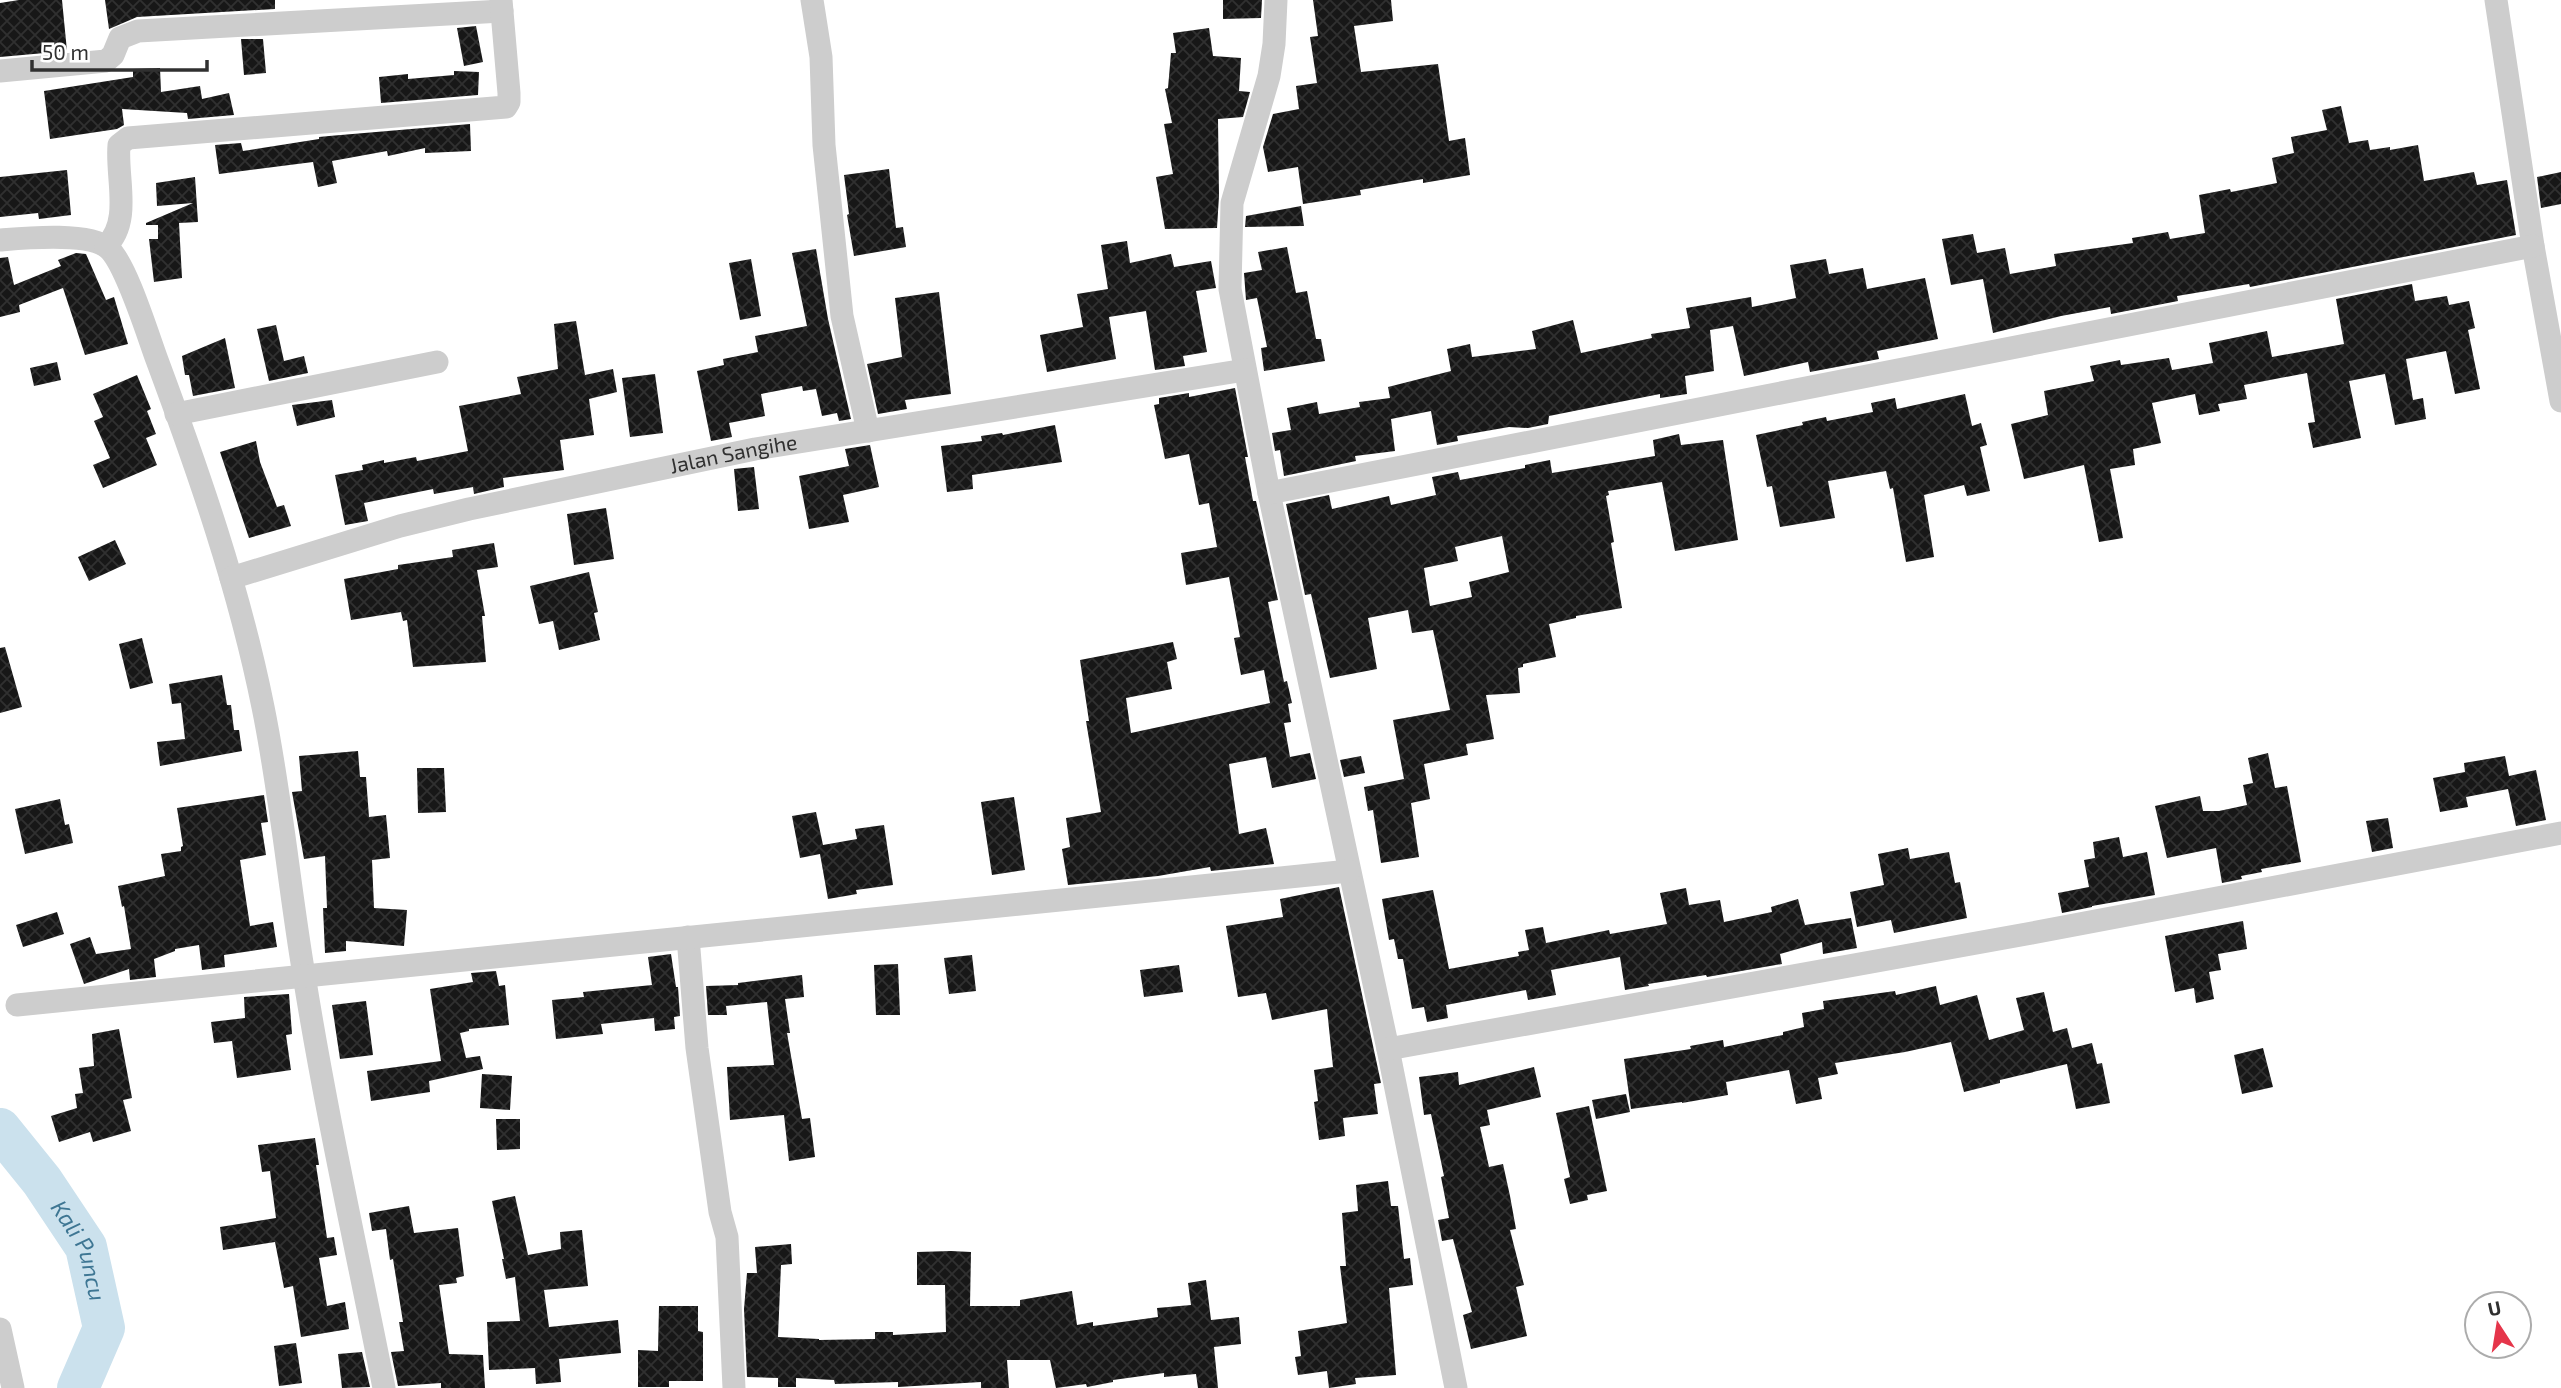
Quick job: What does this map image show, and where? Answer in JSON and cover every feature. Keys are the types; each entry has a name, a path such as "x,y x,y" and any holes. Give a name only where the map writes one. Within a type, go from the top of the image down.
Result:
{"street":[{"path":"812,0 821,57 824,145 842,316 868,430"},
{"path":"1276,0 1275,44 1269,76 1232,203 1230,289 1269,493 1388,1049 1449,1387"},
{"path":"2496,0 2533,246 2561,401"},
{"path":"0,71 106,61 113,55 120,38 138,31 502,6 509,102 506,107 128,138 118,145 121,209 118,231 106,246"},
{"path":"0,240 60,237 106,246 117,259 176,414 231,578 274,765 304,976 384,1388"},
{"path":"1269,493 2533,246"},
{"path":"176,414 436,362"},
{"name":"Jalan Sangihe","path":"231,578 400,526 469,509 755,449 1245,370"},
{"path":"1388,1049 2046,931 2561,833"},
{"path":"18,1005 1349,871"},
{"path":"688,937 697,1048 720,1212 727,1237 734,1388"},
{"path":"0,1329 13,1388 0,1387"}],"building":[{"path":"62,0 67,51 0,57 0,3"},
{"path":"105,0 275,0 275,9 137,17 109,29"},
{"path":"1223,0 1262,0 1261,18 1223,19"},
{"path":"1313,0 1391,0 1393,21 1354,26 1361,72 1438,64 1449,141 1465,138 1470,175 1423,183 1423,179 1360,190 1361,195 1303,204 1298,167 1268,172 1263,147 1273,114 1299,109 1296,86 1317,83 1310,37 1318,36"},
{"path":"476,26 483,62 464,66 457,28"},
{"path":"1209,28 1213,56 1241,58 1239,91 1250,92 1243,117 1218,119 1217,228 1165,229 1156,177 1173,174 1164,124 1172,123 1165,89 1168,88 1171,53 1176,53 1173,33"},
{"path":"241,39 263,39 266,73 244,75"},
{"path":"160,68 161,92 200,86 202,99 229,93 234,115 188,119 187,113 122,109 124,125 117,129 50,139 44,91 133,77 133,69"},
{"path":"454,71 479,72 478,95 381,103 379,77 408,74 408,79 454,75"},
{"path":"2341,106 2349,143 2368,140 2370,150 2418,145 2424,181 2474,172 2477,185 2507,180 2516,235 2250,287 2249,284 2177,296 2178,301 2111,314 2110,307 2061,316 1993,333 1983,279 1951,285 1942,239 1973,234 1977,253 2005,248 2010,274 2056,266 2054,254 2133,243 2132,238 2168,232 2170,239 2205,233 2199,195 2277,183 2272,158 2294,153 2291,137 2327,130 2322,110"},
{"path":"470,124 471,151 425,153 425,148 388,156 387,151 332,161 337,183 318,187 313,162 219,174 215,145 241,143 243,151 319,137"},
{"path":"889,169 896,228 903,227 906,247 854,256 844,175"},
{"path":"67,170 71,215 39,219 38,213 0,217 0,177"},
{"path":"2561,172 2561,204 2541,208 2537,177"},
{"path":"195,177 198,222 179,223 182,278 154,282 149,239 158,239 158,225 146,223 193,203 157,206 156,183"},
{"path":"1301,206 1304,226 1245,227 1246,216"},
{"path":"1127,241 1130,263 1171,254 1174,267 1211,261 1216,288 1196,291 1207,352 1183,356 1185,366 1155,370 1146,311 1109,317 1116,359 1047,372 1040,335 1083,327 1077,294 1108,289 1101,245"},
{"path":"1287,247 1296,293 1307,291 1316,339 1321,339 1325,361 1264,371 1261,348 1267,347 1257,298 1246,300 1244,273 1262,270 1258,252"},
{"path":"816,249 828,319 851,419 839,421 837,413 822,416 816,389 803,391 802,386 761,394 765,416 729,423 732,437 711,441 697,371 724,365 723,359 758,352 755,336 807,326 792,253"},
{"path":"76,253 86,254 106,300 114,297 128,344 85,355 63,288 19,305 20,312 0,317 0,258 8,257 14,285 61,266 58,260"},
{"path":"751,259 761,316 740,320 729,263"},
{"path":"1826,259 1829,274 1863,268 1867,289 1925,278 1938,339 1877,351 1879,359 1810,372 1808,362 1744,376 1733,326 1710,330 1714,371 1685,376 1687,394 1660,398 1660,394 1549,416 1548,424 1528,428 1509,427 1457,436 1458,441 1437,445 1431,411 1391,419 1395,451 1355,456 1356,461 1284,476 1280,450 1275,451 1272,433 1291,430 1287,408 1317,402 1319,414 1360,407 1359,402 1390,398 1388,387 1451,371 1447,349 1470,344 1472,357 1536,349 1532,331 1573,320 1581,353 1652,338 1651,334 1690,328 1686,308 1751,297 1752,307 1796,298 1790,265"},
{"path":"2412,284 2415,301 2447,296 2449,305 2469,301 2475,328 2468,330 2480,389 2455,394 2446,351 2406,359 2413,400 2423,398 2426,419 2395,425 2385,374 2349,381 2361,438 2313,448 2308,423 2315,422 2307,373 2244,385 2247,399 2218,404 2220,411 2199,415 2195,394 2152,403 2161,443 2133,449 2135,465 2110,469 2123,538 2099,542 2084,465 2024,479 2011,424 2048,415 2044,391 2094,381 2090,366 2120,360 2121,365 2169,358 2172,370 2213,363 2209,343 2267,331 2272,357 2344,344 2336,299"},
{"path":"939,292 951,394 905,400 907,409 878,414 867,364 902,357 895,298"},
{"path":"576,321 585,375 613,369 617,392 589,399 594,435 560,440 564,470 503,478 504,487 474,494 473,487 434,494 433,489 364,503 368,521 345,525 335,475 363,470 362,465 384,460 384,463 416,457 417,461 468,451 459,406 521,394 517,377 558,369 554,324"},
{"path":"276,325 284,361 304,356 308,373 269,381 257,329"},
{"path":"225,338 235,388 193,396 189,375 185,375 182,356"},
{"path":"57,362 61,380 34,386 30,368"},
{"path":"655,374 663,433 630,437 622,378"},
{"path":"137,375 151,409 147,411 156,434 146,438 157,465 103,488 93,465 110,458 94,421 103,417 93,394"},
{"path":"1235,388 1253,501 1256,501 1278,600 1268,602 1284,682 1287,681 1292,703 1288,704 1291,722 1284,723 1290,757 1310,753 1316,779 1272,788 1266,757 1229,764 1239,834 1266,828 1274,864 1211,871 1210,867 1158,876 1068,885 1062,849 1070,847 1066,818 1101,812 1086,721 1089,721 1080,660 1173,642 1177,659 1167,662 1172,689 1126,698 1131,733 1270,703 1264,670 1241,675 1234,638 1240,637 1229,577 1186,585 1181,553 1217,547 1209,503 1199,505 1189,454 1165,459 1154,405 1159,404 1159,398 1189,393 1189,397"},
{"path":"1965,394 1972,426 1981,423 1987,445 1980,447 1990,491 1967,496 1964,485 1924,495 1934,557 1906,562 1893,488 1890,489 1886,471 1828,481 1835,518 1780,527 1772,486 1767,487 1756,435 1826,417 1827,421 1873,412 1871,403 1895,398 1897,409"},
{"path":"332,400 335,417 297,426 292,405"},
{"path":"1055,425 1062,462 972,475 973,489 947,492 941,446 982,441 981,436 1003,435"},
{"path":"1679,434 1681,445 1723,440 1738,540 1675,551 1662,482 1608,491 1609,495 1606,496 1614,542 1611,543 1622,608 1549,624 1556,657 1523,664 1523,667 1518,668 1520,693 1486,695 1494,739 1466,744 1468,755 1424,764 1430,799 1411,803 1419,857 1381,863 1373,810 1368,811 1364,787 1404,779 1393,720 1450,710 1433,630 1412,633 1408,610 1368,618 1377,669 1330,678 1311,594 1305,595 1286,504 1329,495 1332,509 1389,496 1391,505 1436,495 1432,477 1458,472 1460,480 1525,468 1525,465 1550,460 1552,473 1655,456 1653,440","holes":["1502,536 1509,572 1469,582 1472,597 1430,606 1424,568 1458,561 1455,547"]},
{"path":"256,441 260,462 277,507 284,505 291,526 249,538 220,452"},
{"path":"870,445 879,487 843,495 849,522 809,529 799,476 849,466 845,449"},
{"path":"754,467 759,509 738,511 734,469"},
{"path":"606,508 614,559 574,565 567,514"},
{"path":"115,540 126,564 89,581 78,557"},
{"path":"494,543 498,567 477,570 485,616 482,616 486,662 413,667 407,620 403,621 401,612 351,620 344,579 398,569 398,565 453,557 452,550"},
{"path":"589,572 598,612 594,613 600,640 559,650 553,621 539,624 530,586"},
{"path":"142,638 153,683 130,689 119,644"},
{"path":"5,647 22,707 0,713 0,648"},
{"path":"222,675 227,705 231,705 234,730 239,730 242,751 160,766 157,742 185,739 181,703 172,704 169,684"},
{"path":"358,751 360,777 366,777 369,817 386,815 390,858 372,860 374,908 407,910 404,946 346,941 346,951 325,953 325,856 304,859 292,792 302,791 299,756"},
{"path":"2268,753 2275,788 2287,786 2301,862 2261,869 2262,872 2222,883 2216,848 2167,858 2155,806 2200,796 2203,811 2219,811 2247,805 2243,785 2253,783 2248,758"},
{"path":"1361,756 1365,773 1344,777 1340,760"},
{"path":"2505,756 2509,776 2536,770 2546,820 2516,826 2508,789 2466,797 2468,807 2440,812 2433,778 2465,772 2464,763"},
{"path":"417,768 444,768 446,812 418,813"},
{"path":"264,795 268,822 261,823 266,855 240,860 250,926 273,922 277,947 224,955 225,967 202,970 199,945 175,949 154,959 156,977 130,980 129,969 84,984 70,944 90,937 96,954 131,949 118,886 165,876 161,854 181,851 183,846 177,808"},
{"path":"1014,797 1025,870 992,875 981,802"},
{"path":"60,799 65,825 69,824 73,843 25,854 15,809"},
{"path":"816,812 823,845 857,839 855,829 884,825 893,885 856,890 857,894 828,899 820,854 800,858 792,816"},
{"path":"2388,818 2393,848 2372,852 2366,821"},
{"path":"2119,837 2123,857 2147,852 2155,895 2062,913 2058,893 2089,887 2084,860 2095,858 2093,842"},
{"path":"1908,848 1910,859 1949,852 1955,883 1960,882 1967,918 1894,933 1891,920 1857,927 1850,892 1884,885 1878,854"},
{"path":"1339,887 1381,1083 1374,1084 1378,1114 1343,1118 1345,1136 1319,1140 1314,1102 1318,1101 1314,1070 1333,1067 1327,1009 1272,1020 1266,993 1238,997 1226,926 1283,917 1280,899"},
{"path":"1686,888 1689,905 1720,900 1724,922 1772,912 1771,907 1798,899 1805,925 1851,918 1857,948 1823,954 1822,942 1780,954 1782,964 1648,984 1649,986 1625,990 1620,957 1551,970 1556,995 1528,1000 1526,990 1446,1005 1448,1018 1427,1022 1424,1007 1412,1009 1403,959 1398,959 1394,939 1389,940 1382,899 1433,890 1449,969 1519,956 1518,952 1529,950 1525,930 1543,927 1546,943 1609,930 1610,934 1667,924 1660,893"},
{"path":"57,912 64,934 23,947 16,925"},
{"path":"2243,921 2247,949 2218,954 2221,970 2209,972 2214,999 2196,1003 2194,988 2175,992 2165,936"},
{"path":"671,954 678,987 680,1016 674,1017 675,1029 655,1031 654,1018 601,1024 603,1034 556,1039 552,1000 584,997 583,992 652,985 648,957"},
{"path":"972,955 976,991 949,994 944,958"},
{"path":"898,964 900,1015 876,1015 874,965"},
{"path":"1179,965 1183,992 1144,997 1140,970"},
{"path":"496,971 499,986 505,985 509,1025 469,1029 460,1033 466,1058 480,1056 483,1069 429,1081 430,1092 371,1101 367,1071 441,1061 430,989 473,982 471,973"},
{"path":"802,975 804,997 785,999 790,1033 787,1033 802,1119 810,1118 815,1157 789,1161 784,1115 730,1120 727,1067 774,1065 767,1002 726,1006 727,1015 708,1015 706,986 738,985"},
{"path":"1936,986 1940,1005 1977,995 1989,1040 2024,1030 2016,998 2044,992 2053,1032 2067,1028 2072,1048 2092,1043 2097,1064 2102,1063 2110,1103 2076,1109 2067,1064 2000,1080 2000,1083 1964,1092 1951,1042 1835,1063 1838,1074 1818,1078 1822,1099 1796,1104 1789,1070 1726,1082 1728,1095 1631,1109 1624,1059 1691,1049 1690,1046 1723,1040 1724,1047 1783,1035 1783,1032 1804,1027 1802,1013 1824,1009 1823,1001 1895,991 1896,995"},
{"path":"289,994 292,1034 286,1035 291,1070 237,1078 232,1041 214,1043 211,1022 245,1018 244,997"},
{"path":"366,1001 373,1055 340,1059 332,1005"},
{"path":"119,1029 132,1098 123,1100 131,1131 93,1142 90,1132 59,1142 51,1116 77,1108 75,1094 83,1093 79,1068 94,1066 92,1034"},
{"path":"2263,1048 2273,1087 2242,1094 2234,1055"},
{"path":"1534,1067 1541,1097 1487,1110 1490,1125 1480,1127 1489,1167 1503,1164 1516,1229 1510,1230 1524,1285 1516,1287 1527,1336 1471,1349 1463,1315 1472,1312 1453,1239 1442,1241 1438,1220 1449,1218 1441,1177 1444,1176 1431,1114 1424,1115 1419,1077 1458,1072 1459,1085"},
{"path":"482,1074 512,1076 510,1110 480,1108"},
{"path":"1626,1094 1630,1112 1596,1119 1592,1100"},
{"path":"1589,1106 1607,1191 1587,1195 1588,1200 1570,1204 1564,1179 1570,1177 1556,1113"},
{"path":"496,1119 520,1119 520,1149 497,1150"},
{"path":"315,1138 319,1165 316,1165 327,1238 334,1237 337,1255 319,1258 327,1306 345,1302 349,1329 301,1337 293,1286 284,1288 275,1242 223,1250 220,1227 276,1218 270,1171 262,1172 258,1145"},
{"path":"1388,1181 1391,1206 1398,1206 1404,1259 1410,1258 1413,1285 1389,1288 1396,1375 1355,1378 1356,1384 1329,1388 1327,1371 1298,1375 1295,1357 1301,1356 1298,1331 1347,1323 1340,1266 1346,1266 1342,1213 1358,1211 1356,1185"},
{"path":"515,1196 528,1255 561,1249 560,1232 582,1230 588,1286 544,1290 549,1327 618,1320 621,1353 559,1359 561,1382 536,1384 535,1368 489,1370 487,1322 520,1321 515,1277 506,1279 492,1201"},
{"path":"409,1206 414,1233 458,1228 464,1276 456,1278 457,1283 439,1285 449,1354 483,1355 485,1388 441,1388 441,1383 398,1386 391,1352 404,1351 399,1322 403,1322 393,1259 390,1260 386,1229 372,1231 369,1213"},
{"path":"791,1244 792,1264 781,1265 778,1337 819,1340 875,1339 875,1332 893,1332 893,1335 946,1332 945,1285 917,1285 917,1252 951,1251 971,1252 970,1306 1020,1306 1020,1300 1072,1291 1077,1325 1093,1322 1093,1326 1158,1317 1157,1308 1191,1305 1188,1283 1206,1280 1211,1320 1239,1317 1241,1344 1214,1347 1218,1388 1198,1388 1196,1374 1164,1377 1164,1373 1113,1380 1087,1387 1086,1384 1056,1388 1050,1360 1007,1360 1009,1388 981,1388 981,1382 898,1387 898,1382 835,1384 834,1380 796,1378 796,1387 778,1387 778,1378 747,1377 744,1309 747,1273 757,1273 755,1247"},
{"path":"659,1306 698,1306 698,1331 703,1332 703,1381 669,1381 669,1387 638,1387 638,1350 658,1351"},
{"path":"296,1343 302,1383 279,1386 274,1346"},
{"path":"362,1352 370,1387 342,1388 338,1354"}],"waterway":[{"name":"Kali Puncu","path":"0,1129 42,1181 86,1247 104,1328 78,1388"}]}
